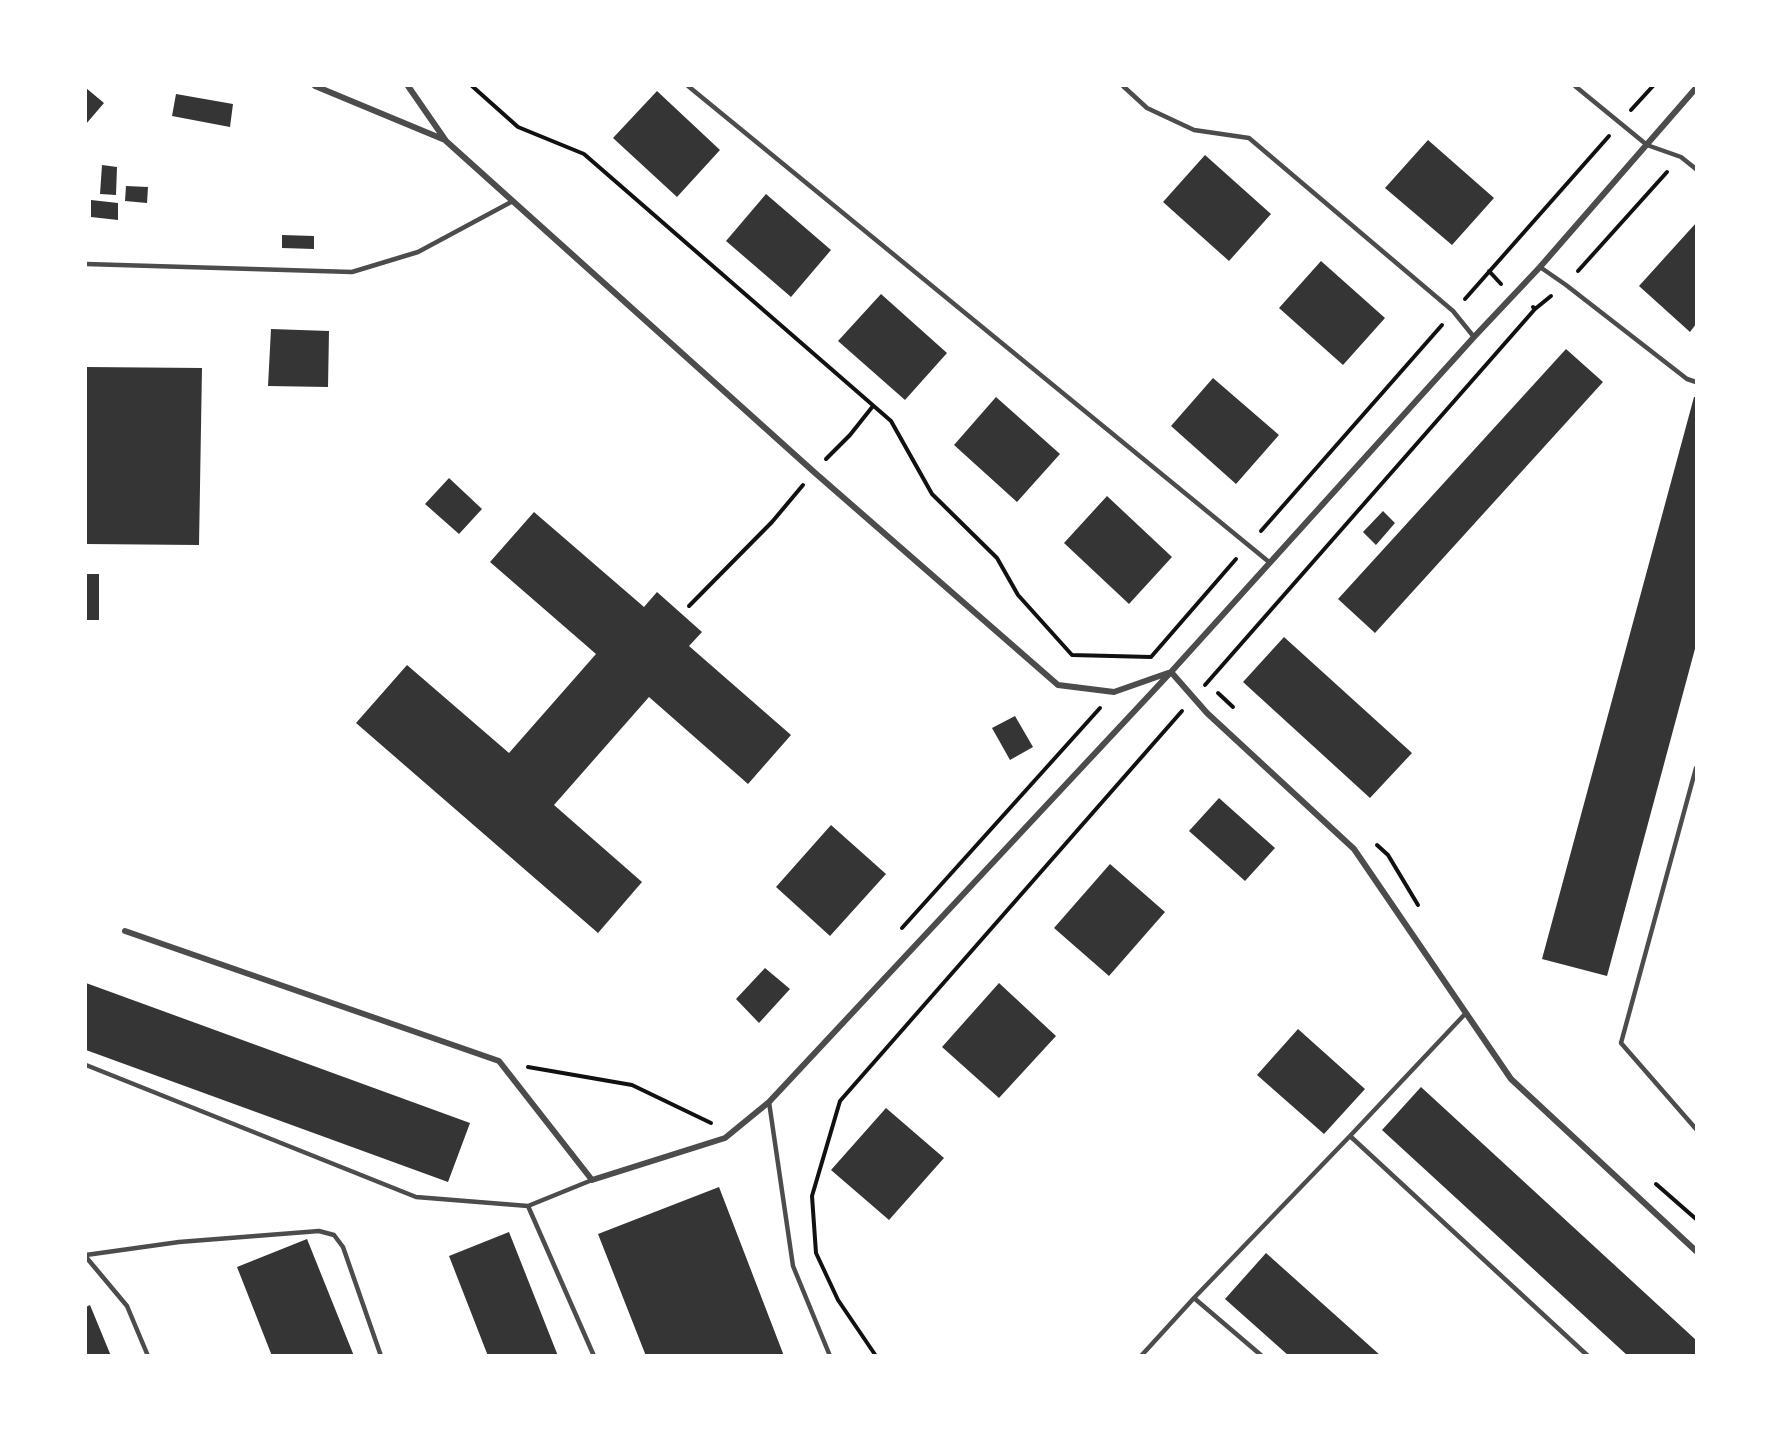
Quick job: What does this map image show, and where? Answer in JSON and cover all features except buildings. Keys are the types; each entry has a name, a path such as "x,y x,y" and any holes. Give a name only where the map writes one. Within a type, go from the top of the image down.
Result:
{"street":[{"path":"315,86 446,141"},
{"path":"408,86 446,141 814,472 1058,685 1114,692 1171,672"},
{"path":"125,931 499,1061 592,1180 725,1138 769,1102 1171,672 1540,267 1696,88"},
{"path":"1171,672 1207,713 1354,849 1511,1079 1696,1251"}],"lane":[{"path":"688,86 1269,562"},
{"path":"1124,86 1147,108 1194,130 1249,138 1454,312 1474,337"},
{"path":"1575,86 1647,145 1681,157 1696,169"},
{"path":"86,264 352,272 418,252 513,201"},
{"path":"1540,267 1687,379 1696,382"},
{"path":"1696,768 1621,1043 1696,1129"},
{"path":"1141,1356 1465,1014"},
{"path":"86,1065 416,1197 528,1206 592,1180"},
{"path":"769,1102 793,1266 830,1356"},
{"path":"1350,1136 1588,1356"},
{"path":"528,1206 594,1356"},
{"path":"86,1256 179,1242 319,1231 334,1235 343,1247 381,1356"},
{"path":"86,1256 127,1306 148,1356"},
{"path":"1194,1298 1262,1356"}],"path":[{"path":"472,86 518,127 584,154 891,421 932,494 997,558 1018,595 1072,655 1151,657"},
{"path":"1143,664 1653,86"},
{"path":"876,1356 838,1300 816,1253 813,1196 840,1101 1535,309 1566,285 1681,157"},
{"path":"1489,271 1512,296 1535,309"},
{"path":"689,606 772,522 873,406"},
{"path":"898,932 1114,692"},
{"path":"499,1061 632,1085 714,1125 704,1128"}]}
